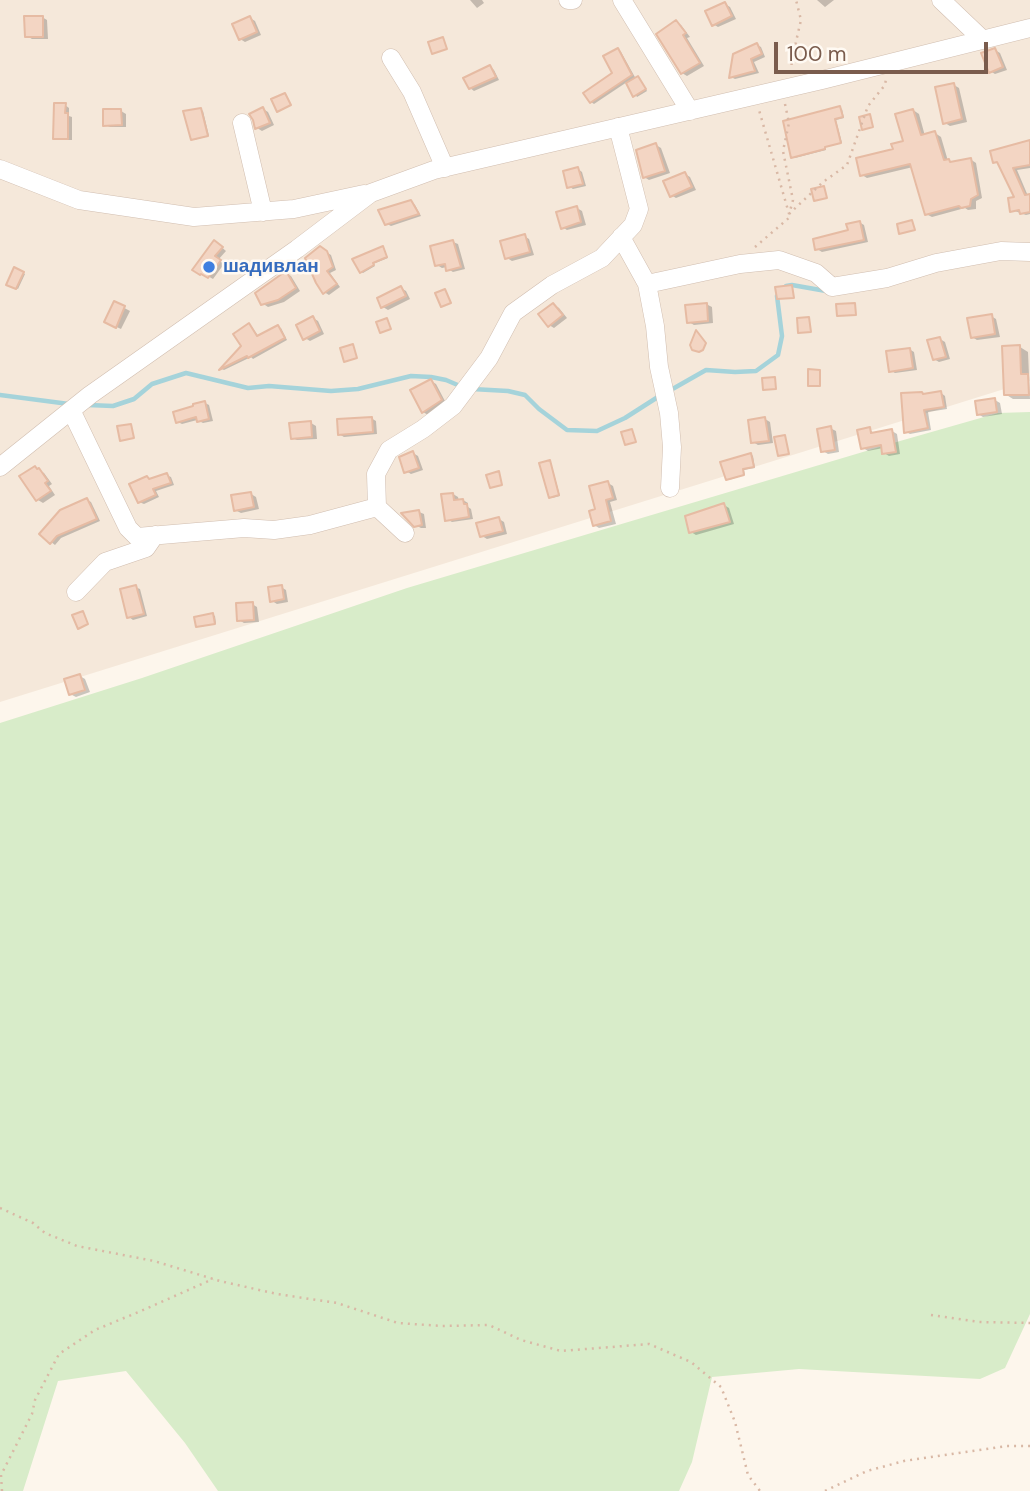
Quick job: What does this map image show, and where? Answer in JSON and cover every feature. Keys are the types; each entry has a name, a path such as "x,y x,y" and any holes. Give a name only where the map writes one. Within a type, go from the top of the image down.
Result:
{"street":[{"path":"622,0 690,111"},
{"path":"941,0 983,40"},
{"path":"0,169 79,200 194,217 294,209 371,193 445,168 1030,28"},
{"path":"391,58 412,92 445,168"},
{"path":"242,122 263,212"},
{"path":"405,533 377,507 376,474 389,450 453,406 489,358 513,313 552,285 602,258 633,225 639,209 618,127"},
{"path":"0,183 26,179"},
{"path":"0,467 90,395 298,249 371,193"},
{"path":"621,237 648,284 659,367 669,413 672,447 670,488"},
{"path":"648,284 734,265 779,260 816,273 832,287 887,278 936,263 1001,251 1030,252"},
{"path":"71,410 128,528 137,537 244,528 274,530 310,525 377,507"},
{"path":"76,592 106,562 146,548 155,536"}],"path":[{"path":"734,265 790,217 793,200 783,151 789,123 786,88 801,20 796,0"},
{"path":"789,214 823,182 847,165 868,106 885,85 891,63"},
{"path":"755,95 789,214"},
{"path":"0,1208 33,1223 45,1233 76,1246 154,1261 277,1294 337,1303 398,1323 489,1325 521,1340 561,1351 649,1344 691,1362 721,1387 736,1422 748,1475 760,1491"},
{"path":"2,1491 1,1475 32,1414 34,1400 59,1354 95,1330 213,1279"},
{"path":"931,1315 979,1322 1030,1323"},
{"path":"825,1491 866,1471 904,1461 1007,1446 1030,1446"}],"shaded area":[{"path":"0,0 1030,0 1030,381 0,702"}],"green space":[{"path":"1030,412 1030,1314 1005,1368 980,1379 799,1369 712,1377 692,1462 679,1491 218,1491 185,1443 126,1371 58,1381 23,1491 0,1491 0,723 407,588 998,413"}],"building":[{"path":"725,2 732,16 712,26 705,11"},
{"path":"24,16 43,16 43,37 25,37"},
{"path":"250,16 257,32 239,40 232,24"},
{"path":"676,20 686,33 683,35 700,63 681,74 656,34"},
{"path":"443,37 447,49 432,54 428,42"},
{"path":"757,43 762,54 751,59 755,71 729,78 733,54"},
{"path":"618,48 632,75 590,103 583,93 612,73 603,56"},
{"path":"995,48 1003,67 989,73 981,53"},
{"path":"490,65 496,77 469,89 463,78"},
{"path":"638,76 646,89 633,97 626,83"},
{"path":"954,83 962,119 943,124 935,87"},
{"path":"285,93 291,105 277,112 271,99"},
{"path":"54,103 66,103 68,139 53,139"},
{"path":"840,106 843,117 835,119 841,143 791,158 783,121"},
{"path":"263,107 270,123 255,129 249,114"},
{"path":"201,108 208,136 191,140 183,111"},
{"path":"103,109 121,109 122,125 103,126"},
{"path":"913,109 921,135 935,131 944,160 949,159 950,162 971,158 978,195 971,199 970,206 959,206 925,215 910,164 860,176 856,158 893,149 891,144 903,141 895,114"},
{"path":"870,114 873,127 862,130 859,117"},
{"path":"1030,140 1030,165 1013,168 1025,195 1030,194 1030,212 1010,212 1008,198 1014,197 997,162 993,163 990,151"},
{"path":"656,143 665,171 643,178 636,150"},
{"path":"578,167 583,184 567,188 563,171"},
{"path":"685,172 692,187 670,197 663,181"},
{"path":"824,186 827,198 814,201 811,189"},
{"path":"411,200 419,214 385,225 378,210"},
{"path":"577,206 581,222 561,229 556,212"},
{"path":"912,220 915,230 899,234 897,224"},
{"path":"860,221 864,240 815,250 813,239 848,230 846,224"},
{"path":"525,234 530,252 505,259 500,241"},
{"path":"214,240 223,247 215,256 221,260 208,278 192,270"},
{"path":"453,240 461,267 446,271 445,264 435,266 430,246"},
{"path":"320,246 327,251 333,267 327,271 337,284 323,294 305,258"},
{"path":"383,246 387,257 360,273 352,259"},
{"path":"14,267 24,272 16,289 6,285"},
{"path":"286,271 296,288 278,300 261,305 255,293"},
{"path":"792,285 794,298 777,299 775,287"},
{"path":"401,286 406,296 381,308 377,298"},
{"path":"445,289 451,303 441,307 435,293"},
{"path":"114,301 125,306 116,328 104,322"},
{"path":"553,303 563,315 548,327 538,314"},
{"path":"707,303 708,321 687,323 685,305"},
{"path":"855,303 856,315 837,316 836,304"},
{"path":"992,314 995,334 971,338 967,318"},
{"path":"313,316 320,331 303,340 296,325"},
{"path":"809,317 811,332 798,333 797,318"},
{"path":"387,318 391,329 380,333 376,322"},
{"path":"249,323 257,336 278,325 285,338 219,370 241,346 233,334"},
{"path":"696,330 706,343 699,352 692,350 690,345"},
{"path":"940,337 946,357 933,360 927,340"},
{"path":"353,344 357,358 344,362 340,348"},
{"path":"1020,345 1021,374 1028,374 1029,395 1004,395 1002,346"},
{"path":"910,348 913,368 889,372 886,351"},
{"path":"808,369 820,370 820,386 808,386"},
{"path":"775,377 776,389 763,390 762,378"},
{"path":"431,379 442,400 422,413 410,390"},
{"path":"941,391 944,407 924,410 928,428 904,433 901,393"},
{"path":"995,398 997,412 977,415 975,401"},
{"path":"205,401 209,419 197,422 196,417 176,423 173,412"},
{"path":"372,417 373,432 338,435 337,419"},
{"path":"765,417 769,441 751,443 748,420"},
{"path":"311,421 312,437 291,439 289,423"},
{"path":"131,424 134,438 120,441 117,426"},
{"path":"831,426 835,450 821,452 817,429"},
{"path":"870,427 871,433 892,429 896,452 882,454 881,445 861,449 857,430"},
{"path":"632,429 636,442 625,445 621,432"},
{"path":"785,435 789,454 778,456 774,437"},
{"path":"413,451 419,468 404,473 399,457"},
{"path":"751,453 754,467 743,469 744,475 726,480 720,462"},
{"path":"550,460 559,495 549,498 539,463"},
{"path":"35,466 48,481 45,483 51,491 36,501 19,476"},
{"path":"499,471 502,485 490,488 486,475"},
{"path":"167,473 171,483 153,489 156,495 138,503 129,484 147,476 149,479"},
{"path":"608,481 613,498 606,500 611,521 593,526 589,511 595,509 589,486"},
{"path":"251,492 254,507 234,511 231,495"},
{"path":"453,493 454,500 463,499 464,504 467,504 469,517 445,521 441,494"},
{"path":"87,498 97,519 57,536 50,544 39,534 60,510"},
{"path":"724,503 730,522 689,533 685,516"},
{"path":"419,510 422,525 414,527 401,513"},
{"path":"499,517 503,531 480,537 476,523"},
{"path":"136,585 144,614 127,618 120,589"},
{"path":"282,585 284,599 270,602 268,587"},
{"path":"253,602 254,620 237,621 236,603"},
{"path":"83,611 88,624 78,629 72,615"},
{"path":"213,613 215,624 196,627 194,617"},
{"path":"80,674 85,690 69,695 64,679"}],"waterway":[{"path":"786,286 826,291"},
{"path":"669,391 706,370 756,371 778,355 782,336 777,296"},
{"path":"88,405 113,406 134,399 152,384 186,373 248,388 269,386 331,391 358,389 411,376 446,380 460,386"},
{"path":"472,389 525,395 567,430 597,431 625,418 661,395"},
{"path":"0,395 69,404"}],"place":[{"name":"шадивлан","path":"209,267"}]}
